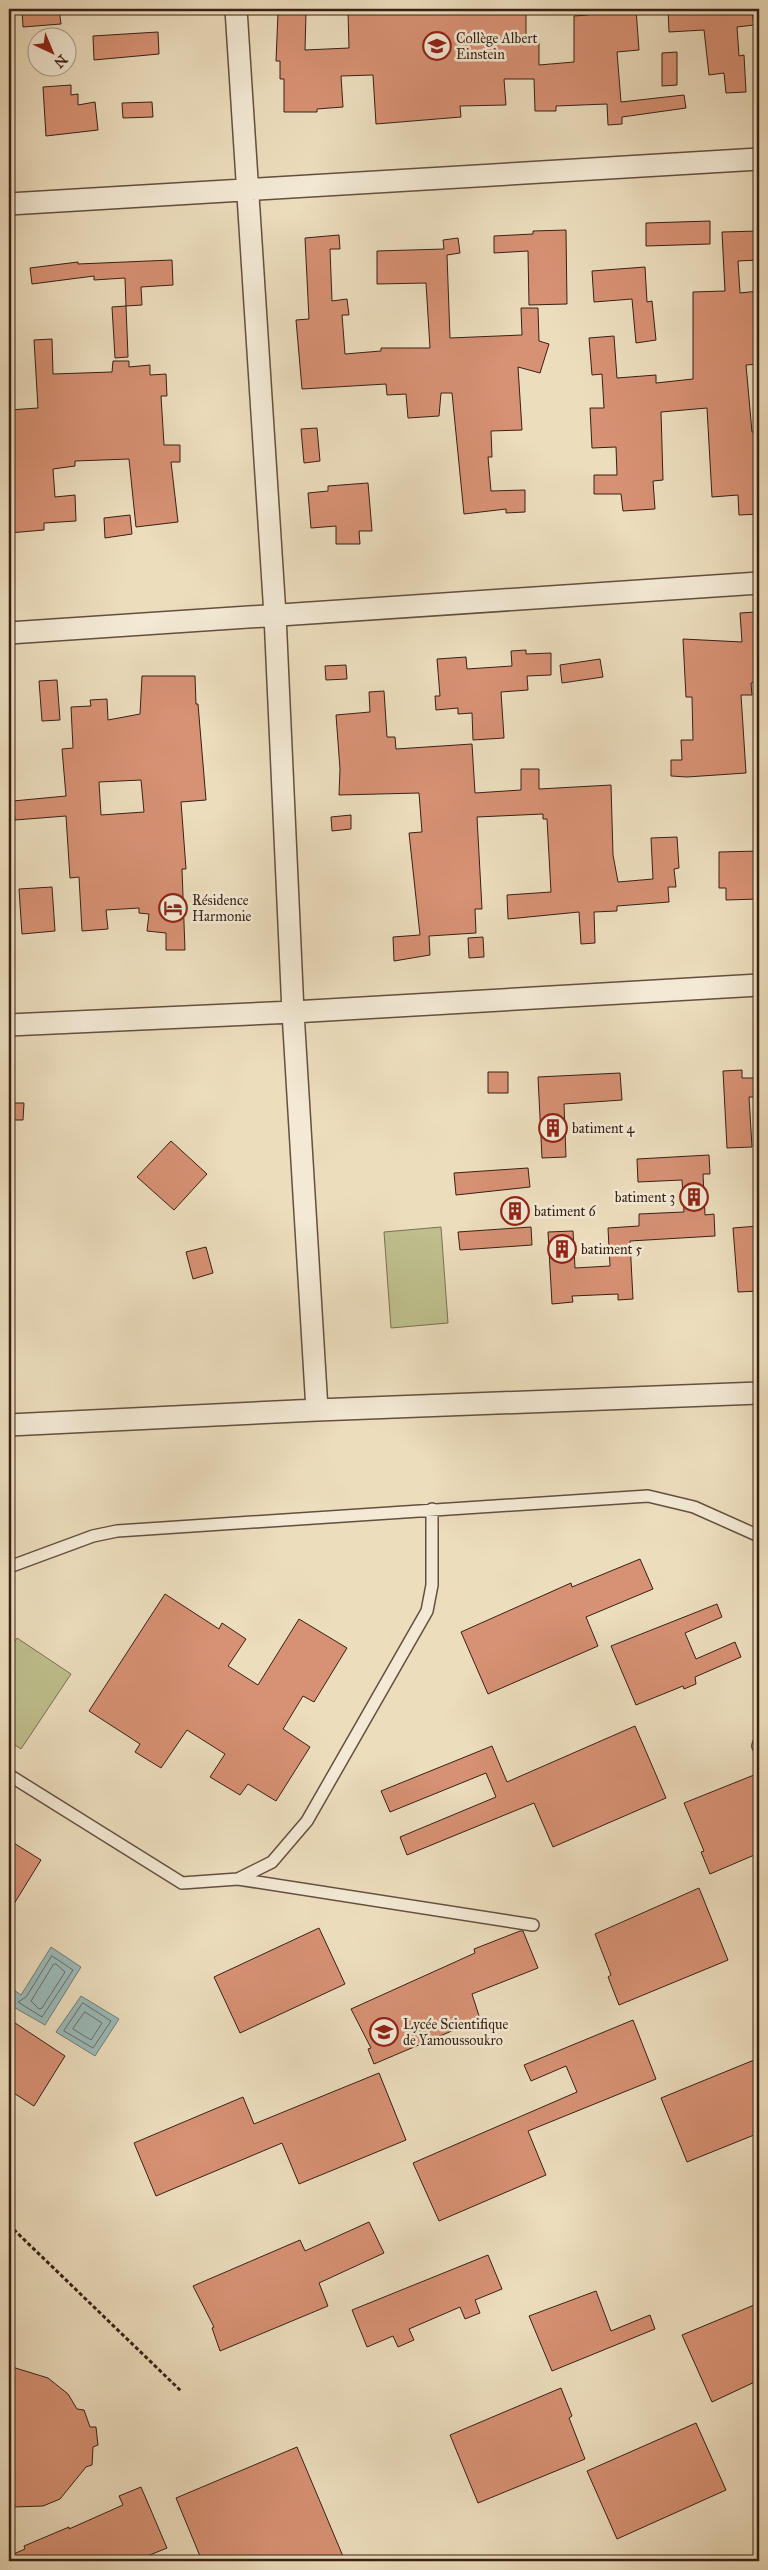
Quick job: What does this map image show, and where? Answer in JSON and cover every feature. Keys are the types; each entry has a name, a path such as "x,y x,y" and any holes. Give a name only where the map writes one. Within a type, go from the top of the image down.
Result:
{"street":[{"path":"236,9 246,190 275,615 293,1012 317,1410"},
{"path":"9,204 759,159"},
{"path":"9,633 759,583"},
{"path":"9,1024 293,1012 759,985"},
{"path":"9,1425 317,1410 759,1393"}],"lane":[{"path":"9,1566 93,1536 117,1531 648,1496 694,1507 759,1536"},
{"path":"238,1879 272,1862 308,1821 427,1612 432,1585 432,1509"},
{"path":"9,1774 182,1883 238,1879 533,1924"}],"path":[{"path":"9,2225 181,2391"}],"green space":[{"path":"441,1227 448,1323 391,1328 384,1232"},
{"path":"17,1638 71,1674 21,1749 9,1741 9,1650"}],"water":[{"path":"51,1947 81,1967 45,2025 10,2005 9,1997 14,1990 21,1995"},
{"path":"81,1996 119,2019 95,2056 56,2032"}],"building":[{"path":"22,9 59,9 61,24 23,27"},
{"path":"369,9 526,9 526,41 539,41 539,65 574,62 574,16 588,15 587,9 636,9 639,50 617,52 621,102 684,95 686,108 622,117 622,124 608,125 607,104 556,106 556,111 535,111 534,79 504,79 506,105 460,106 461,117 376,124 373,75 341,76 343,107 317,109 317,112 284,112 284,79 280,79 280,61 276,61 278,13 306,12 305,50 349,48 348,11 370,11"},
{"path":"668,9 734,9 734,12 752,10 754,25 737,27 739,56 744,55 746,92 726,93 724,73 709,75 704,30 669,32"},
{"path":"158,32 159,54 94,60 93,36"},
{"path":"677,52 677,85 662,86 662,53"},
{"path":"71,85 71,95 78,94 78,105 95,102 98,130 46,136 43,87"},
{"path":"152,102 153,117 123,118 122,103"},
{"path":"710,221 710,244 646,246 646,223"},
{"path":"566,230 567,304 529,305 528,251 494,253 494,236 533,234 533,231"},
{"path":"759,231 759,260 738,261 740,293 759,291 759,364 746,365 752,432 759,431 759,514 739,515 738,495 712,497 707,408 661,412 663,480 653,481 655,509 623,511 621,494 594,494 594,475 617,475 616,447 592,448 590,408 604,408 602,374 592,375 589,338 614,336 617,378 656,375 656,383 693,379 693,292 725,291 722,232"},
{"path":"339,235 340,249 330,249 332,301 347,299 349,315 342,315 345,354 381,351 381,348 430,348 426,283 377,284 377,251 444,249 443,240 458,238 460,253 447,255 450,338 522,335 521,308 538,308 539,341 549,344 540,373 518,367 522,430 491,431 492,457 488,457 491,491 525,490 525,512 506,513 506,509 464,514 452,393 441,393 439,416 408,418 406,394 387,395 386,384 302,389 296,320 309,319 305,238"},
{"path":"172,260 173,285 141,287 142,305 126,306 125,278 94,280 94,276 32,284 30,268 78,262 78,264"},
{"path":"645,267 647,302 652,301 656,340 636,343 632,299 594,302 592,271"},
{"path":"126,306 128,357 115,358 112,307"},
{"path":"52,339 53,374 112,372 113,361 129,361 129,367 150,365 150,375 166,374 167,396 161,396 164,445 180,445 180,462 171,462 178,522 136,527 129,459 75,461 75,466 53,469 55,497 75,495 76,521 44,523 44,530 9,533 9,410 38,408 34,340"},
{"path":"317,428 320,461 304,463 301,429"},
{"path":"368,483 372,531 359,531 360,544 336,544 336,526 311,528 308,493 328,491 328,486"},
{"path":"130,515 132,534 105,538 104,518"},
{"path":"756,612 757,622 759,622 759,671 754,671 755,682 751,683 752,695 741,695 746,773 687,777 671,776 671,760 682,760 681,740 693,740 692,697 686,697 683,639 742,642 740,613"},
{"path":"526,650 526,654 551,653 551,675 527,676 528,690 501,692 504,738 473,740 472,713 458,714 458,708 436,710 435,696 440,696 437,659 466,657 467,669 512,666 511,651"},
{"path":"600,659 603,677 562,683 560,665"},
{"path":"346,665 347,679 326,680 325,666"},
{"path":"142,676 195,676 206,800 181,802 186,869 182,869 185,950 166,950 166,933 147,931 149,914 139,913 139,908 106,910 108,929 82,931 79,877 70,878 66,816 15,820 13,801 66,796 62,749 73,748 71,707 91,706 90,700 107,699 108,720 140,714","holes":["141,780 144,812 101,815 99,782"]},
{"path":"57,680 60,720 42,721 39,681"},
{"path":"384,691 387,737 395,737 396,749 472,744 475,793 521,790 521,769 539,769 539,789 611,785 613,855 618,882 653,879 651,838 677,837 679,868 674,869 676,887 668,887 669,902 617,906 617,911 594,912 595,943 581,944 579,912 508,919 507,895 551,892 547,819 543,819 543,814 477,817 482,909 475,909 476,933 429,936 430,955 394,961 393,937 420,935 409,833 422,832 419,793 339,795 340,769 336,715 370,712 369,692"},
{"path":"351,815 351,829 332,831 331,817"},
{"path":"759,851 759,899 726,900 726,888 719,888 719,852"},
{"path":"52,887 55,931 22,934 19,889"},
{"path":"483,937 484,957 469,958 468,938"},
{"path":"742,1070 742,1078 759,1078 759,1097 749,1097 752,1147 727,1148 723,1071"},
{"path":"488,1072 508,1072 508,1093 488,1093"},
{"name":"batiment 4","path":"620,1073 622,1100 564,1104 566,1157 542,1158 538,1077"},
{"path":"9,1103 24,1103 23,1120 9,1120"},
{"path":"171,1141 207,1174 174,1210 137,1177"},
{"path":"709,1155 710,1174 703,1174 705,1215 714,1214 715,1236 630,1241 633,1299 618,1300 618,1294 572,1296 573,1302 552,1304 548,1232 573,1231 575,1268 610,1266 608,1228 639,1226 639,1214 684,1212 682,1180 638,1182 637,1159"},
{"path":"528,1168 530,1187 456,1195 454,1173"},
{"path":"758,1226 759,1291 738,1292 733,1228"},
{"path":"531,1227 532,1245 460,1250 458,1232"},
{"path":"206,1247 213,1273 193,1279 186,1252"},
{"path":"640,1559 653,1589 586,1617 598,1646 488,1694 461,1632 571,1583 572,1587"},
{"path":"165,1594 219,1629 222,1623 246,1639 228,1666 258,1685 299,1619 347,1648 314,1702 303,1696 283,1729 310,1747 276,1801 248,1784 240,1795 210,1777 225,1754 187,1730 161,1768 135,1752 140,1744 89,1711"},
{"path":"717,1604 722,1617 685,1633 696,1659 735,1642 741,1657 695,1677 696,1684 684,1689 683,1686 636,1705 611,1646"},
{"path":"635,1726 666,1798 553,1847 534,1803 407,1855 400,1837 496,1797 486,1773 390,1812 381,1791 492,1746 507,1782"},
{"path":"759,1773 759,1853 710,1874 701,1852 704,1851 684,1803"},
{"path":"9,1840 41,1860 9,1912"},
{"path":"699,1888 728,1960 619,2005 608,1977 611,1975 595,1934"},
{"path":"319,1928 345,1984 240,2033 214,1977"},
{"path":"523,1931 538,1968 472,1994 480,2019 374,2064 368,2049 371,2048 351,2009 475,1953 474,1949"},
{"path":"9,2019 65,2056 34,2106 9,2090"},
{"path":"633,2020 656,2079 528,2131 546,2175 439,2221 413,2163 577,2092 566,2066 531,2081 524,2065"},
{"path":"759,2058 759,2133 687,2162 661,2098"},
{"path":"379,2073 406,2140 299,2184 282,2143 156,2196 134,2143 243,2097 254,2124"},
{"path":"369,2222 384,2253 319,2283 328,2306 220,2351 212,2328 214,2327 193,2286 300,2240 305,2251"},
{"path":"488,2255 502,2289 475,2300 480,2313 465,2319 460,2307 409,2329 414,2340 398,2347 393,2336 367,2347 352,2310"},
{"path":"596,2291 611,2331 650,2315 655,2329 552,2371 529,2316"},
{"path":"759,2303 759,2380 712,2402 682,2335"},
{"path":"9,2366 48,2378 68,2394 77,2409 84,2410 90,2427 96,2427 98,2445 93,2447 92,2465 86,2467 60,2499 43,2506 13,2507 9,2503"},
{"path":"561,2388 572,2416 569,2418 585,2459 478,2503 450,2435"},
{"path":"696,2423 726,2490 617,2539 587,2471"},
{"path":"297,2447 345,2561 202,2561 176,2498"},
{"path":"141,2487 167,2548 135,2561 9,2561 9,2556 25,2549 24,2546 69,2527 69,2529 123,2505 119,2496"}],"place":[{"name":"Collège Albert Einstein","path":"437,46"},
{"name":"Résidence Harmonie","path":"173,908"},
{"name":"batiment 4","path":"553,1128"},
{"name":"batiment 3","path":"694,1197"},
{"name":"batiment 6","path":"515,1211"},
{"name":"batiment 5","path":"562,1249"},
{"name":"Lycée Scientifique de Yamoussoukro","path":"384,2032"}]}
